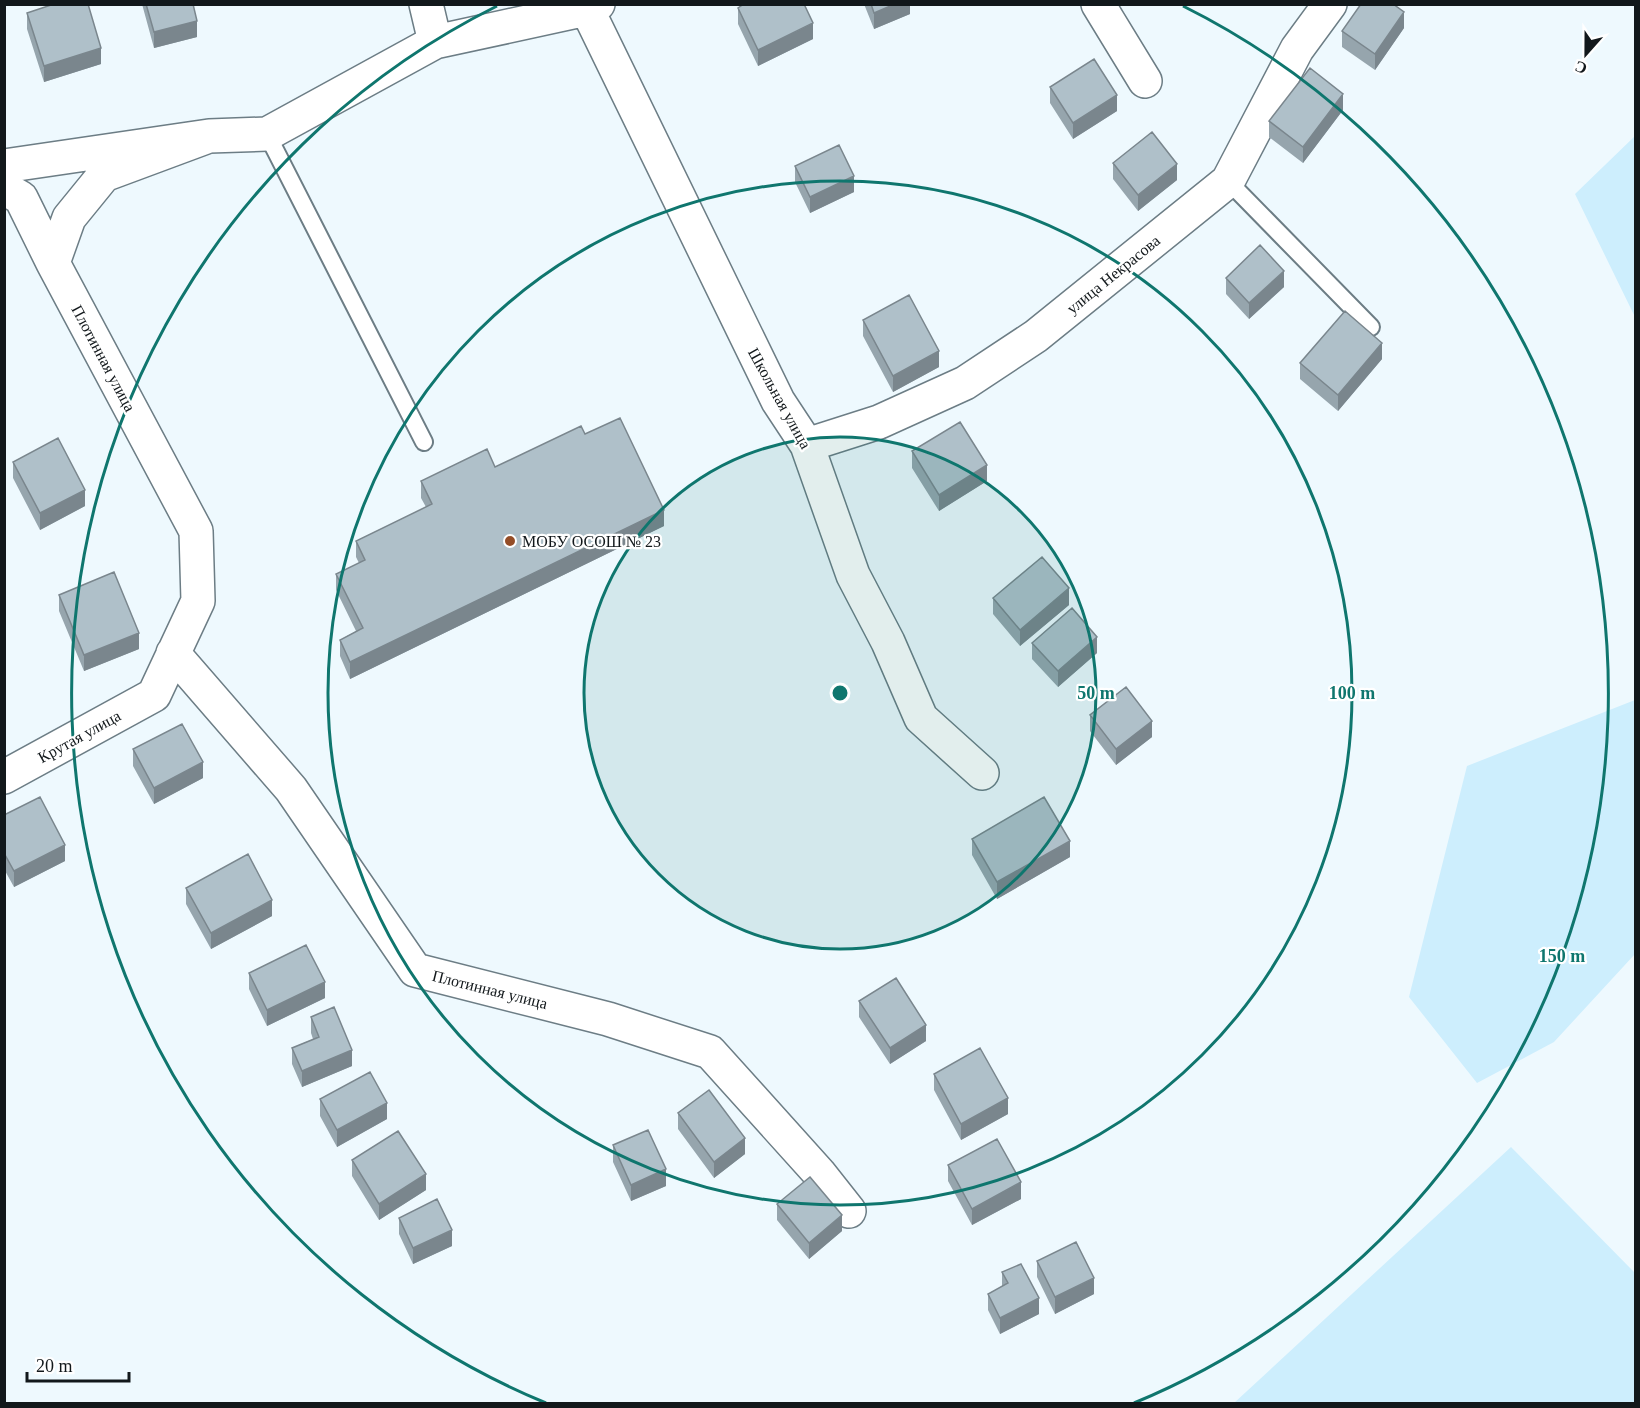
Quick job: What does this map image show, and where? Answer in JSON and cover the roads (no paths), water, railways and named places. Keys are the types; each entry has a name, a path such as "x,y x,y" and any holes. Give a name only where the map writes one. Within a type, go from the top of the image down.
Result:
{"street":[{"path":"426,4 435,42"},
{"path":"1098,4 1145,81"},
{"name":"улица Некрасова","path":"807,445 879,422 965,383 1036,336 1228,182 1298,49 1330,4"},
{"path":"4,166 208,136 267,134 435,42 593,7"},
{"name":"Школьная улица","path":"593,7 778,400 807,445 853,575 888,642 921,718 982,773"},
{"path":"54,263 69,218 104,175 208,136"},
{"name":"Плотинная улица","path":"4,188 21,198 195,531 198,601 154,695"},
{"name":"Плотинная улица","path":"173,653 291,789 415,970 608,1019 710,1052 819,1173 849,1211"},
{"name":"Крутая улица","path":"4,777 154,695"}],"lane":[{"path":"267,134 424,442"},
{"path":"1228,182 1371,327"}],"place":[{"name":"МОБУ ОСОШ № 23","path":"510,541"}]}
